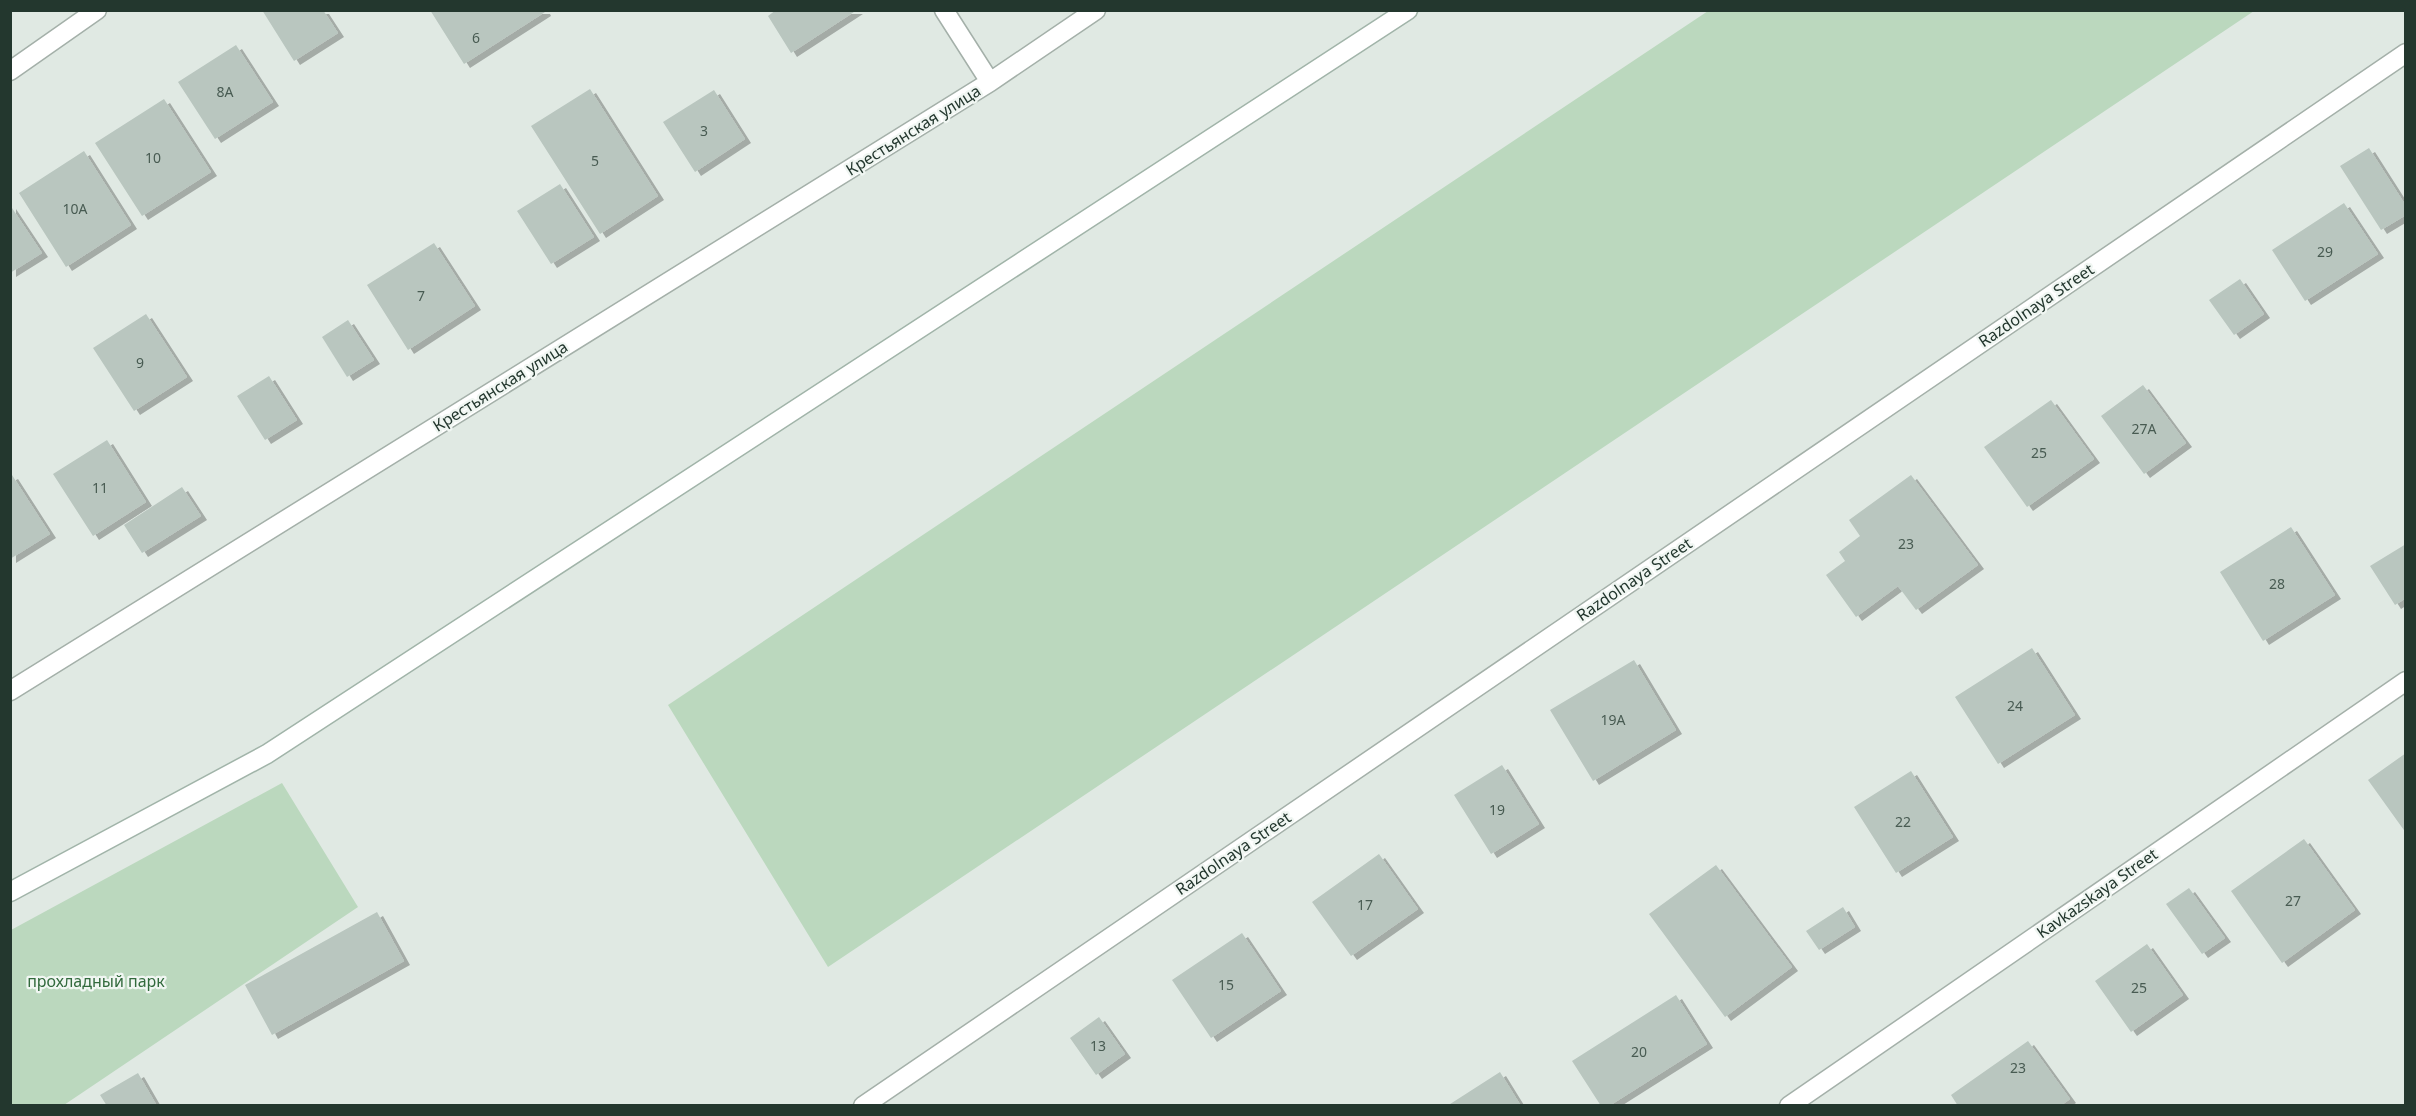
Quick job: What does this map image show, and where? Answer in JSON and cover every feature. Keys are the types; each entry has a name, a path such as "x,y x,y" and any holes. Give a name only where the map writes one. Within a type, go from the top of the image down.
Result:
{"street":[{"path":"10,71 97,10"},
{"path":"944,10 990,82"},
{"name":"Крестьянская улица","path":"10,691 990,82 1096,10"},
{"path":"10,892 267,754 1408,10"},
{"name":"Razdolnaya Street","path":"863,1106 2406,53"},
{"name":"Kavkazskaya Street","path":"1789,1106 2406,681"}],"green space":[{"path":"1708,11 2254,11 828,967 668,705"},
{"name":"прохладный парк","path":"282,783 358,907 64,1105 11,1105 11,930"}],"building":[{"path":"262,10 323,10 338,33 294,61"},
{"path":"430,10 544,10 545,12 464,64"},
{"path":"776,10 857,10 791,53 768,16"},
{"path":"236,45 273,102 215,139 178,82"},
{"path":"590,89 658,196 600,234 531,126"},
{"path":"714,90 745,139 695,172 663,122"},
{"path":"164,99 211,172 142,216 95,143"},
{"path":"2369,148 2406,206 2406,215 2381,230 2340,166"},
{"path":"84,151 131,225 66,267 19,193"},
{"path":"560,184 594,237 551,264 517,211"},
{"path":"2344,203 2378,254 2305,301 2272,250"},
{"path":"10,205 42,253 10,273"},
{"path":"434,243 475,306 408,350 367,285"},
{"path":"2240,279 2264,314 2234,335 2209,300"},
{"path":"146,314 187,377 134,411 93,348"},
{"path":"348,320 374,360 347,377 322,337"},
{"path":"269,376 297,420 265,440 237,396"},
{"path":"2143,385 2186,443 2144,474 2101,416"},
{"path":"2051,400 2094,459 2027,507 1984,447"},
{"path":"107,440 146,502 93,536 53,474"},
{"path":"12,475 50,534 10,559 10,476"},
{"path":"1911,475 1978,565 1916,610 1898,586 1856,617 1826,575 1845,561 1839,552 1860,536 1849,520"},
{"path":"182,487 201,516 142,553 124,525"},
{"path":"2291,527 2335,595 2263,641 2220,572"},
{"path":"2406,544 2406,598 2395,605 2370,566"},
{"path":"2032,648 2075,715 1998,764 1955,697"},
{"path":"1634,660 1676,730 1593,781 1550,710"},
{"path":"2406,753 2406,833 2368,780"},
{"path":"1502,765 1539,824 1491,854 1454,795"},
{"path":"1911,771 1953,837 1896,873 1854,807"},
{"path":"2304,839 2355,910 2282,963 2231,891"},
{"path":"1379,854 1418,909 1351,956 1312,902"},
{"path":"1716,865 1792,967 1725,1017 1649,914"},
{"path":"2189,888 2225,938 2202,954 2166,904"},
{"path":"1843,907 1855,927 1819,950 1806,931"},
{"path":"377,912 404,961 272,1035 245,985"},
{"path":"1242,933 1281,991 1211,1038 1172,980"},
{"path":"2147,944 2183,995 2131,1032 2095,981"},
{"path":"1676,995 1707,1044 1609,1106 1601,1106 1572,1061"},
{"path":"1099,1017 1125,1054 1096,1075 1070,1038"},
{"path":"2028,1041 2070,1099 2060,1106 1958,1106 1951,1095"},
{"path":"1500,1072 1521,1106 1447,1106"},
{"path":"138,1073 157,1106 107,1106 100,1095"}]}
